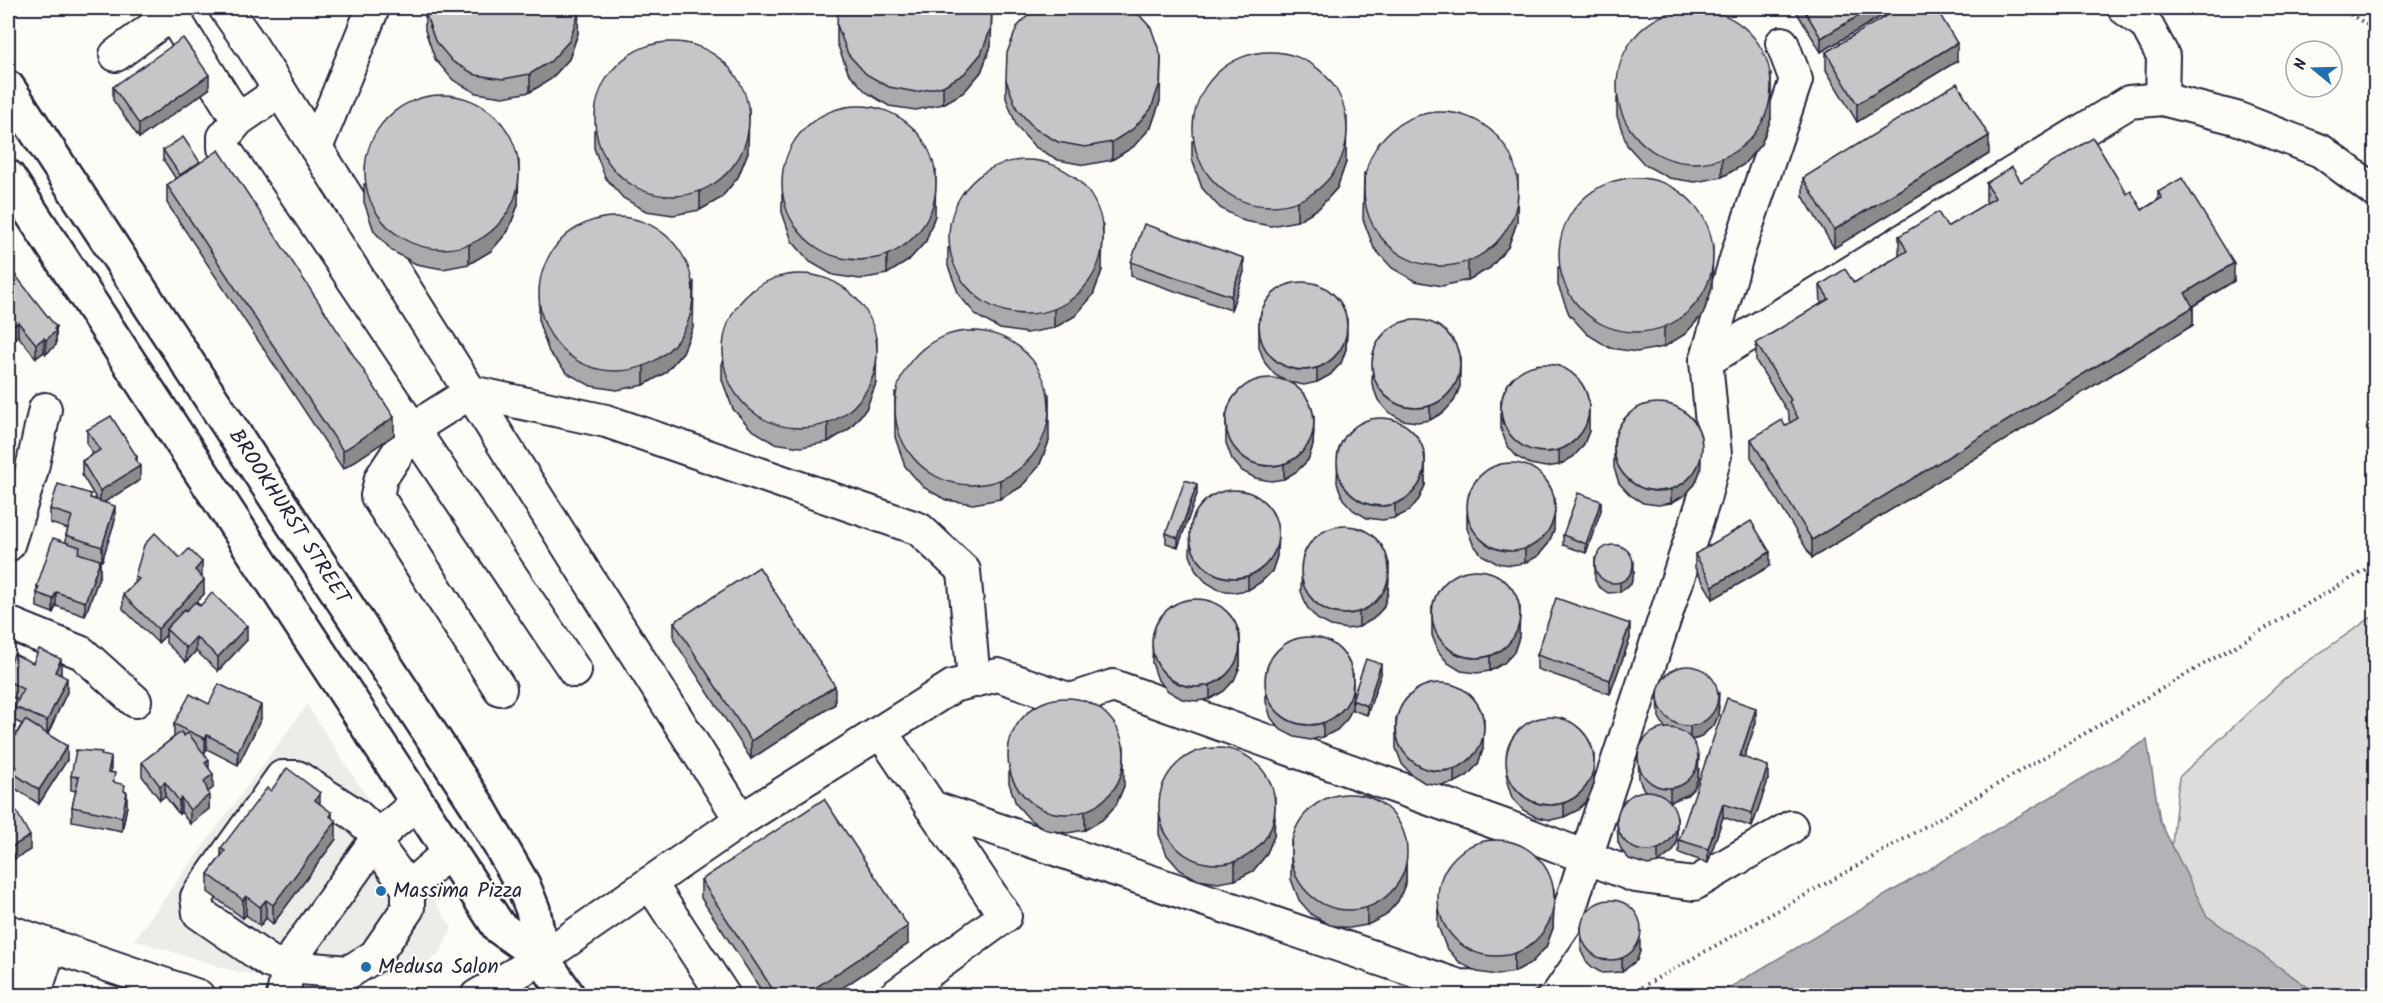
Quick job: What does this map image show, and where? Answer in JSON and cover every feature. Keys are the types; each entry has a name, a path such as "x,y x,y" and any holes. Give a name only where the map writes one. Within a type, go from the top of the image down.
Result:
{"main road":[{"name":"BROOKHURST STREET","path":"8,88 477,805 523,885 533,910 542,958"},
{"name":"BROOKHURST STREET","path":"8,177 499,927 542,958 568,996"}],"street":[{"path":"225,8 280,91 741,820"},
{"path":"316,148 373,8"},
{"path":"2124,8 2146,24 2163,56 2163,99"},
{"path":"116,55 173,9 238,120"},
{"path":"931,807 1459,986 1508,987 1530,974 1565,924 1704,499 1715,455 1706,361 1738,249 1796,80 1782,44"},
{"path":"280,91 238,120 224,137 224,148 575,671"},
{"path":"1706,361 2129,102 2163,99 2236,118 2321,151 2376,192"},
{"path":"500,689 377,496 381,478 414,428 471,392 606,421 919,529 964,571 974,681"},
{"path":"8,544 31,473 45,409"},
{"path":"8,623 82,653 135,701"},
{"path":"477,996 542,958 741,820 953,686 998,675 1071,700 1113,686 1508,827 1635,876 1694,884 1791,827"},
{"path":"880,732 1005,916 895,996"},
{"path":"282,777 297,777 356,815 371,829 408,888 408,908 375,956 349,984 285,981 270,962 199,913 197,897 282,777"},
{"path":"285,981 295,953 376,840 417,803"},
{"path":"408,888 449,852"},
{"path":"650,883 724,996"},
{"path":"8,991 28,938"},
{"path":"28,938 34,996"},
{"path":"28,938 198,996"}],"path":[{"path":"2340,8 2376,30"},
{"path":"1626,996 1864,862 2376,564"}],"shaded area":[{"path":"2375,615 2375,995 2079,996 2165,912 2179,777 2291,673"},
{"path":"307,705 452,928 441,951 427,964 411,970 319,989 231,970 134,940"},
{"path":"2147,740 2160,821 2207,916 2319,995 1717,995"}],"building":[{"path":"425,8 579,8 569,41 551,61 530,74 503,79 476,75 453,62 435,41"},
{"path":"838,8 992,8 991,28 981,54 964,74 943,86 916,92 889,87 866,74 848,54 837,25"},
{"path":"1035,8 1133,8 1151,28 1161,56 1160,83 1151,109 1133,129 1112,142 1085,147 1058,142 1035,129 1017,109 1006,80 1007,53 1017,27"},
{"path":"1803,8 1872,8 1821,38"},
{"path":"1899,8 1936,8 1957,43 1857,104 1826,52"},
{"path":"1694,9 1724,14 1749,31 1766,56 1771,86 1766,116 1749,141 1724,158 1694,163 1664,158 1639,141 1622,116 1617,86 1622,56 1639,31 1664,14"},
{"path":"183,38 209,75 139,124 113,87"},
{"path":"672,42 687,43 702,48 727,64 743,89 748,104 748,134 743,149 727,174 702,190 687,195 672,196 657,195 642,190 617,174 601,149 596,134 595,119 596,104 601,89 617,64 642,48 657,43"},
{"path":"1270,52 1300,57 1325,74 1342,99 1347,129 1342,159 1325,184 1300,201 1270,206 1240,201 1215,184 1198,159 1193,129 1198,99 1215,74 1240,57"},
{"path":"1957,83 1989,136 1834,230 1803,178"},
{"path":"442,95 472,100 497,117 514,142 519,172 514,202 497,227 472,244 442,249 412,244 387,227 370,202 365,172 370,142 387,117 412,100"},
{"path":"859,106 889,111 914,128 931,153 936,183 931,213 914,238 889,255 859,260 829,255 804,238 787,213 782,183 787,153 804,128 829,111"},
{"path":"1441,112 1471,117 1496,134 1513,159 1518,189 1513,219 1496,244 1471,261 1441,266 1411,261 1386,244 1369,219 1364,189 1369,159 1386,134 1411,117"},
{"path":"183,137 200,162 180,175 163,150"},
{"path":"2093,138 2127,194 2131,191 2142,210 2162,198 2158,192 2182,178 2234,263 2185,293 2193,307 1812,540 1751,439 1782,420 1785,426 1798,418 1789,402 1791,400 1756,343 1829,299 1820,285 1845,269 1854,283 1907,251 1899,236 1938,212 1947,227 1995,198 1986,183 2012,167 2021,182"},
{"path":"219,150 394,417 343,451 167,185"},
{"path":"1026,160 1056,165 1081,182 1098,207 1103,237 1098,267 1081,292 1056,309 1026,314 996,309 971,292 954,267 949,237 954,207 971,182 996,165"},
{"path":"1636,178 1666,183 1691,200 1708,225 1713,255 1708,285 1691,310 1666,327 1636,332 1606,327 1581,310 1564,285 1559,255 1564,225 1581,200 1606,183"},
{"path":"616,217 646,222 671,239 688,264 693,294 688,324 671,349 646,366 616,371 586,366 561,349 544,324 539,294 544,264 561,239 586,222"},
{"path":"1144,224 1244,258 1231,296 1131,262"},
{"path":"13,272 56,327 54,329 56,331 46,340 44,338 36,344 18,322 8,330 8,277"},
{"path":"800,274 830,279 855,296 872,321 877,351 872,381 855,406 830,423 800,428 770,423 745,406 728,381 723,351 728,321 745,296 770,279"},
{"path":"1303,282 1320,285 1334,295 1344,309 1347,326 1344,343 1334,357 1320,367 1303,370 1286,367 1272,357 1262,343 1259,326 1262,309 1272,295 1286,285"},
{"path":"1416,320 1433,323 1447,333 1457,347 1460,364 1457,381 1447,395 1433,405 1416,408 1399,405 1385,395 1375,381 1372,364 1375,347 1385,333 1399,323"},
{"path":"972,331 1002,336 1027,353 1044,378 1049,408 1044,438 1027,463 1002,480 972,485 942,480 917,463 900,438 895,408 900,378 917,353 942,336"},
{"path":"1545,364 1562,367 1576,377 1586,391 1589,408 1586,425 1576,439 1562,449 1545,452 1528,449 1514,439 1504,425 1501,408 1504,391 1514,377 1528,367"},
{"path":"1270,378 1287,381 1301,391 1311,405 1314,422 1311,439 1301,453 1287,463 1270,466 1253,463 1239,453 1229,439 1226,422 1229,405 1239,391 1253,381"},
{"path":"1658,403 1675,406 1689,416 1699,430 1702,447 1699,464 1689,478 1675,488 1658,491 1641,488 1627,478 1617,464 1614,447 1617,430 1627,416 1641,406"},
{"path":"111,416 137,457 135,459 140,466 100,491 82,461 100,450 87,430"},
{"path":"1381,418 1398,421 1412,431 1422,445 1425,462 1422,479 1412,493 1398,503 1381,506 1364,503 1350,493 1340,479 1337,462 1340,445 1350,431 1364,421"},
{"path":"1511,463 1528,466 1542,476 1552,490 1555,507 1552,524 1542,538 1528,548 1511,551 1494,548 1480,538 1470,524 1467,507 1470,490 1480,476 1494,466"},
{"path":"1185,480 1197,484 1178,538 1166,533"},
{"path":"58,484 91,494 90,498 115,506 102,547 66,535 72,516 50,509"},
{"path":"1234,490 1251,493 1265,503 1275,517 1278,534 1275,551 1265,565 1251,575 1234,578 1217,575 1203,565 1193,551 1190,534 1193,517 1203,503 1217,493"},
{"path":"1578,493 1601,501 1586,544 1563,535"},
{"path":"1751,521 1770,552 1713,586 1695,554"},
{"path":"1345,526 1362,529 1376,539 1386,553 1389,570 1386,587 1376,601 1362,611 1345,614 1328,611 1314,601 1304,587 1301,570 1304,553 1314,539 1328,529"},
{"path":"155,533 180,558 189,549 202,562 195,570 204,580 158,629 123,595 139,579 135,576 144,545"},
{"path":"53,538 80,547 78,553 100,560 85,602 56,592 53,599 37,593 39,587 37,586"},
{"path":"1614,545 1628,550 1633,564 1628,578 1614,583 1600,578 1595,564 1600,550"},
{"path":"759,567 835,686 751,741 674,622"},
{"path":"1476,570 1493,573 1507,583 1517,597 1520,614 1517,631 1507,645 1493,655 1476,658 1459,655 1445,645 1435,631 1432,614 1435,597 1445,583 1459,573"},
{"path":"212,593 247,626 218,657 196,637 186,648 166,629 185,609 186,611 195,602 200,606"},
{"path":"1556,598 1630,624 1610,680 1537,655"},
{"path":"1196,599 1213,602 1227,612 1237,626 1240,643 1237,660 1227,674 1213,684 1196,687 1179,684 1165,674 1155,660 1152,643 1155,626 1165,612 1179,602"},
{"path":"1309,637 1326,640 1340,650 1350,664 1353,681 1350,698 1340,712 1326,722 1309,725 1292,722 1278,712 1268,698 1265,681 1268,664 1278,650 1292,640"},
{"path":"39,649 61,659 55,672 67,678 47,721 15,707 23,689 8,681 8,669 14,654 33,663"},
{"path":"1366,659 1381,664 1367,706 1352,700"},
{"path":"1688,666 1709,675 1718,696 1709,717 1688,726 1667,717 1658,696 1667,675"},
{"path":"1440,683 1457,686 1471,696 1481,710 1484,727 1481,744 1471,758 1457,768 1440,771 1423,768 1409,758 1399,744 1396,727 1399,710 1409,696 1423,686"},
{"path":"219,684 261,705 238,751 207,735 205,739 174,724 190,694 209,704"},
{"path":"1066,698 1088,703 1107,715 1119,734 1124,756 1119,778 1107,797 1088,809 1066,814 1044,809 1025,797 1013,778 1008,756 1013,734 1025,715 1044,703"},
{"path":"1727,698 1756,708 1740,756 1768,766 1752,813 1723,804 1708,849 1679,840"},
{"path":"1550,717 1567,720 1581,730 1591,744 1594,761 1591,778 1581,792 1567,802 1550,805 1533,802 1519,792 1509,778 1506,761 1509,744 1519,730 1533,720"},
{"path":"25,720 67,746 39,790 13,773 17,767 8,761 8,748"},
{"path":"1668,728 1689,737 1698,758 1689,779 1668,788 1647,779 1638,758 1647,737"},
{"path":"181,732 184,736 188,733 209,760 205,763 213,774 204,781 209,795 190,810 181,798 179,801 165,782 160,786 142,762"},
{"path":"1217,748 1239,753 1258,765 1270,784 1275,806 1270,828 1258,847 1239,859 1217,864 1195,859 1176,847 1164,828 1159,806 1164,784 1176,765 1195,753"},
{"path":"76,750 102,752 101,755 111,757 108,772 115,773 113,782 125,785 124,791 127,792 122,817 72,807 79,777 71,776"},
{"path":"287,768 320,793 315,800 332,813 330,816 336,821 273,905 266,900 260,907 246,896 243,900 208,874 225,851 221,848 267,788 271,791"},
{"path":"8,791 11,797 9,798 30,836 8,849"},
{"path":"1647,791 1668,800 1677,821 1668,842 1647,851 1626,842 1617,821 1626,800"},
{"path":"1349,794 1371,799 1390,811 1402,830 1407,852 1402,874 1390,893 1371,905 1349,910 1327,905 1308,893 1296,874 1291,852 1296,830 1308,811 1327,799"},
{"path":"824,799 908,926 803,996 777,996 701,880"},
{"path":"1496,840 1518,844 1537,857 1550,876 1554,898 1550,920 1537,939 1518,952 1496,956 1474,952 1455,939 1442,920 1438,898 1442,876 1455,857 1474,844"},
{"path":"1611,900 1632,909 1641,930 1632,951 1611,960 1590,951 1581,930 1590,909"}],"place":[{"name":"Massima Pizza","path":"381,891"},
{"name":"Medusa Salon","path":"366,967"}]}
